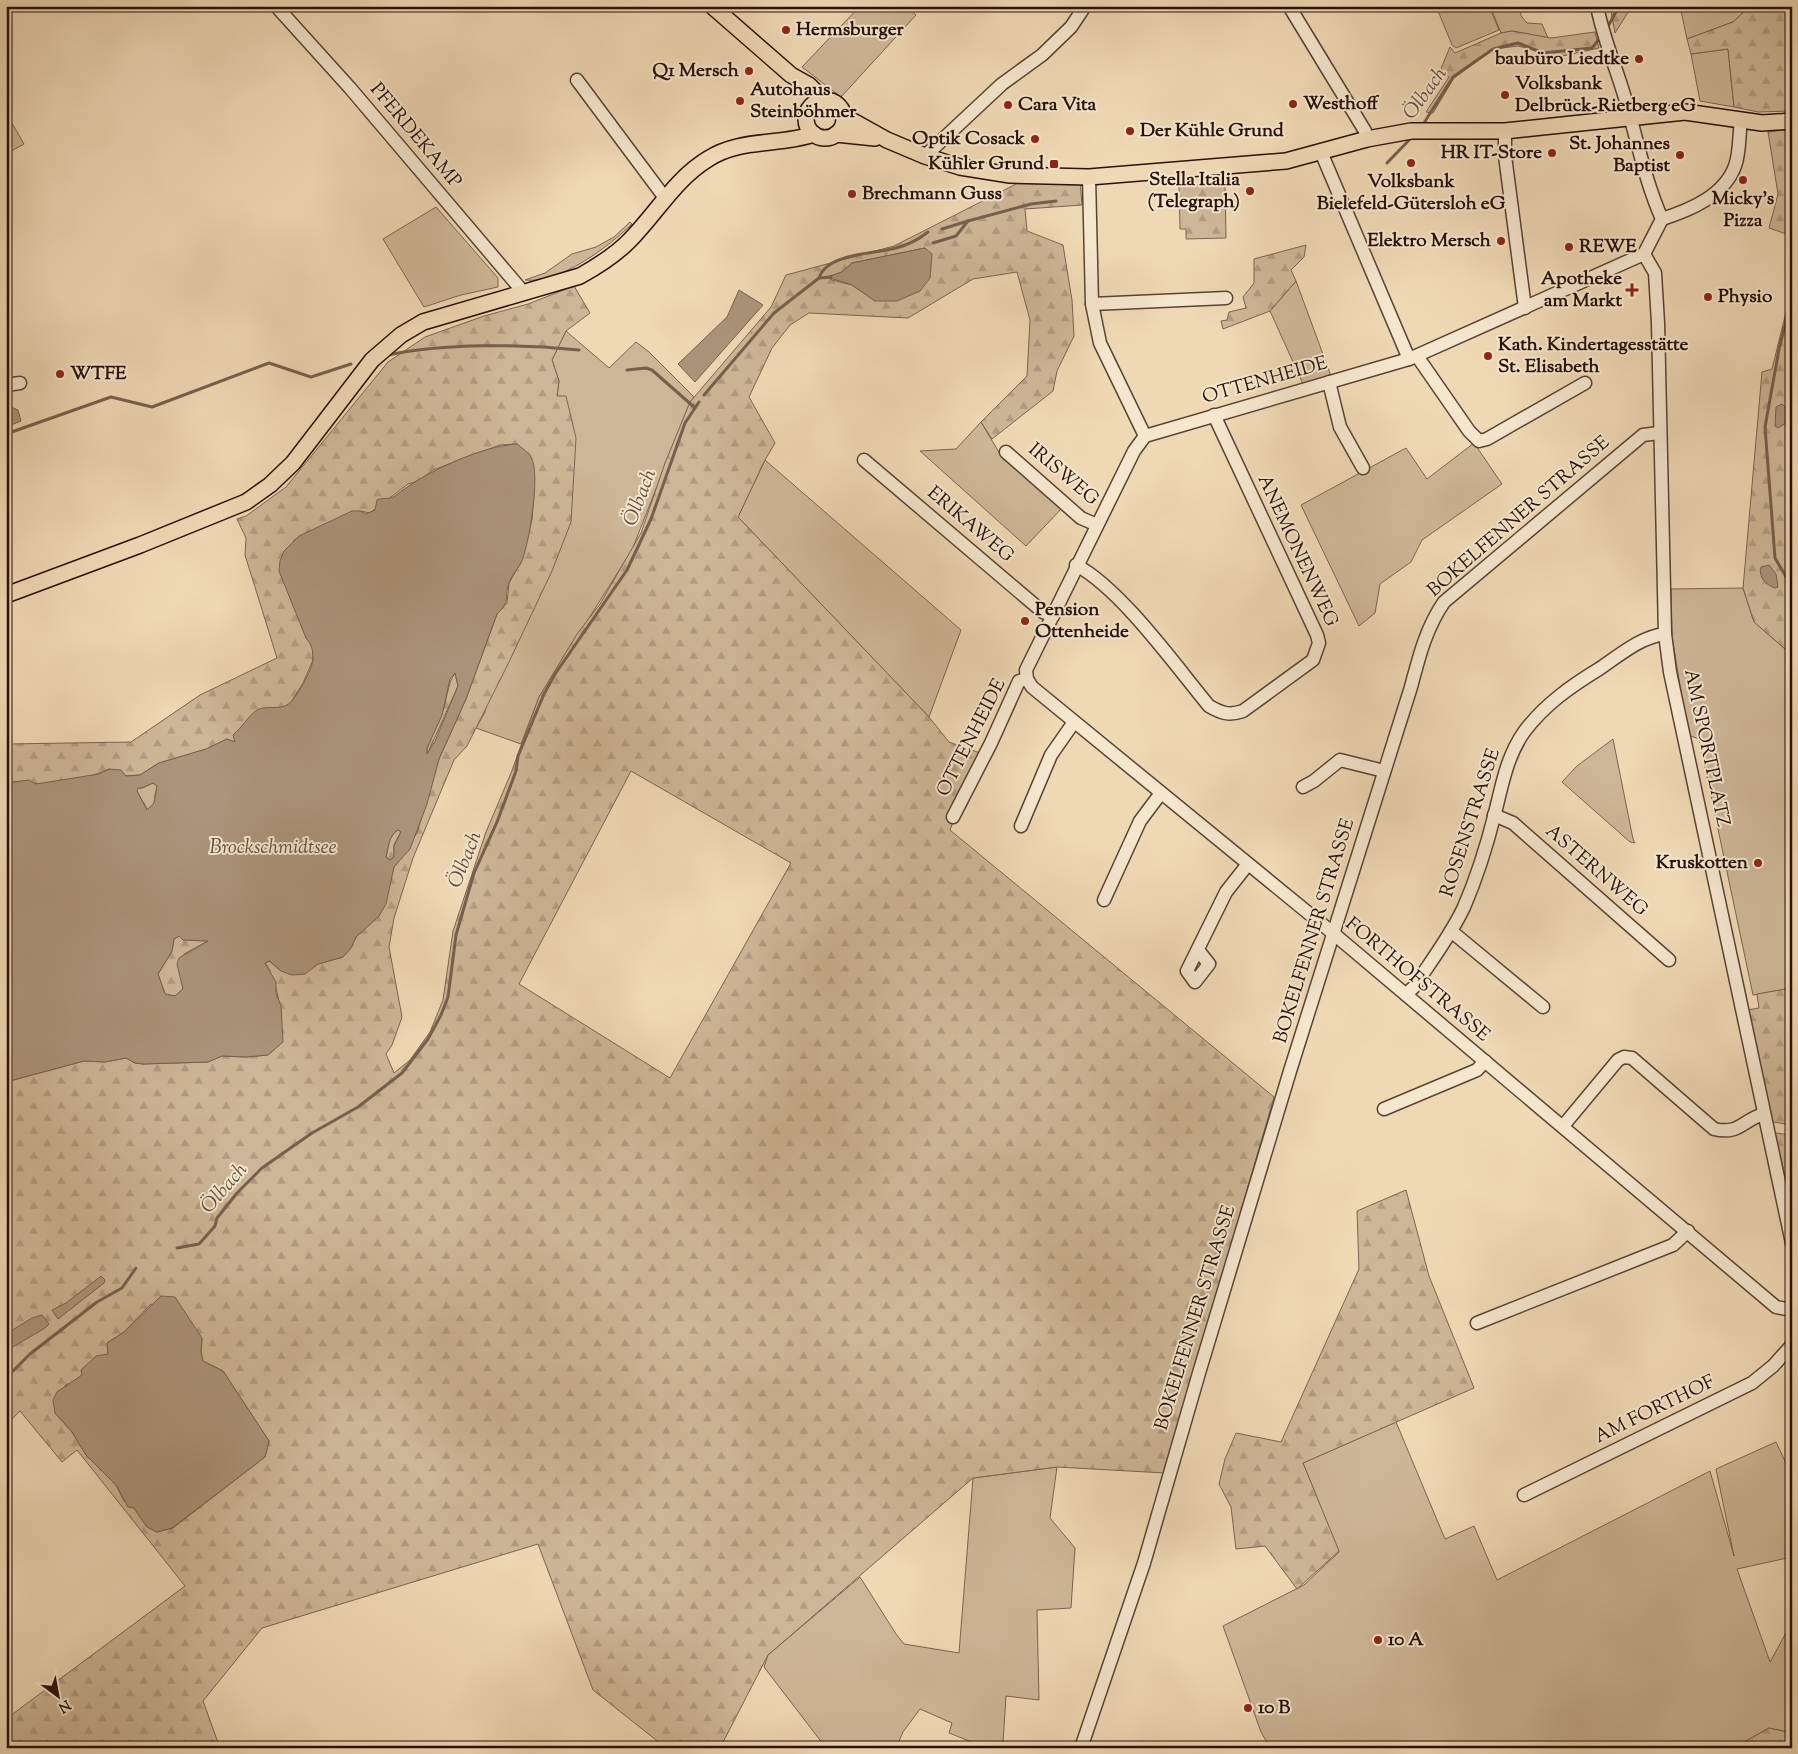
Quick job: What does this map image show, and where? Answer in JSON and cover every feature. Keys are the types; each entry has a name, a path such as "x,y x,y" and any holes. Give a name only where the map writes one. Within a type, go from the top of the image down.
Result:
{"main road":[{"path":"712,6 791,75 809,85 824,100"},
{"path":"791,75 803,94 808,113 808,126 814,134"},
{"path":"780,141 795,132 818,101 824,100 837,104 844,116 887,140 925,156 960,167 1010,175 1089,177 1286,161 1367,139 1417,131 1505,131 1685,112 1773,123 1792,121"},
{"path":"836,134 842,126 844,116"},
{"path":"6,595 140,545 246,502 270,485 293,463 372,360 401,335 423,322 580,276 605,262 630,240 690,171 709,158 747,144 790,142 814,134 825,137 836,134 887,140"}],"street":[{"name":"PFERDEKAMP","path":"276,6 350,88 519,287 522,294"},
{"path":"925,156 1002,84 1042,54 1071,27 1085,6"},
{"path":"1289,6 1365,130 1367,139"},
{"path":"1597,6 1652,199 1662,220"},
{"path":"577,80 665,198"},
{"path":"1659,433 1659,342 1655,273 1644,254 1662,220 1701,203 1716,193 1729,179 1736,164 1740,120"},
{"path":"1505,131 1505,156 1525,308"},
{"path":"1321,152 1413,358 1469,431 1479,441 1487,439 1585,383"},
{"path":"1089,177 1092,304 1100,343 1145,436"},
{"name":"OTTENHEIDE","path":"1074,722 1032,687 1027,678 1026,670 1054,616 1076,565 1134,451 1145,436 1413,358 1644,254"},
{"path":"1092,304 1226,298"},
{"path":"1328,382 1340,427 1362,468"},
{"path":"6,385 20,384"},
{"name":"ANEMONENWEG","path":"1076,565 1092,573 1140,623 1209,706 1222,714 1235,714 1243,711 1312,660 1319,643 1317,635 1214,415"},
{"name":"AM SPORTPLATZ","path":"1659,433 1665,634 1670,672 1792,1243"},
{"name":"BOKELFENNER STRASSE","path":"1081,1748 1144,1562 1198,1373 1432,619 1444,602 1643,435 1659,433"},
{"name":"IRISWEG","path":"1006,452 1081,518 1097,525"},
{"name":"ERIKAWEG","path":"864,460 1043,612 1054,616"},
{"name":"ROSENSTRASSE","path":"1406,994 1414,987 1451,931 1464,906 1480,866 1512,754 1524,732 1548,705 1586,677 1649,636 1665,634"},
{"name":"OTTENHEIDE","path":"953,816 991,743 1019,682 1027,678"},
{"path":"1021,826 1051,755 1074,722"},
{"name":"FORTHOFSTRASSE","path":"1074,722 1334,934 1776,1307 1792,1310"},
{"path":"1303,787 1314,781 1340,760 1384,771"},
{"path":"1104,900 1140,821 1161,793"},
{"name":"ASTERNWEG","path":"1494,815 1513,823 1669,960"},
{"path":"1198,950 1226,892 1248,864"},
{"path":"1451,931 1543,1007"},
{"path":"1563,1126 1618,1060 1624,1057 1632,1058 1714,1129 1727,1132 1738,1128 1753,1117 1764,1114"},
{"path":"1384,1109 1477,1070 1485,1061"},
{"path":"1478,1323 1673,1246 1688,1232"},
{"name":"AM FORTHOF","path":"1524,1495 1752,1383 1773,1366 1792,1345"}],"green space":[{"path":"860,6 905,6 916,15 841,97 802,67"},
{"path":"1436,6 1489,6 1499,30 1456,48 1452,45"},
{"path":"1490,6 1520,6 1521,16 1527,23 1542,24 1548,38 1512,31 1501,33"},
{"path":"1610,6 1632,6 1615,33"},
{"path":"1680,6 1750,6 1733,22 1687,39"},
{"path":"1750,6 1792,6 1792,111 1758,112 1734,107 1728,49 1691,54 1687,39 1733,22"},
{"path":"1512,31 1551,38 1595,32 1599,48 1549,59 1548,54 1518,46 1494,49 1454,78 1433,113 1426,112 1449,77 1440,71 1450,47 1455,53 1501,33"},
{"path":"1728,49 1734,107 1700,101 1691,54"},
{"path":"6,113 24,144 6,154"},
{"path":"1792,129 1792,236 1769,228 1778,194 1768,132"},
{"path":"1080,179 1082,205 1025,209 1027,231 1063,245 1072,300 1074,336 1057,371 1053,391 992,439 981,422 1027,376 1030,320 1017,272 973,279 908,318 809,313 790,325 772,348 749,397 775,443 738,517 929,717 949,742 980,753 950,830 1274,1097 1165,1473 1057,1467 973,1478 768,1655 720,1748 666,1748 593,1690 538,1544 262,1628 203,1701 220,1748 6,1748 6,1719 185,1586 77,1450 62,1462 20,1411 6,1425 6,1082 84,1061 105,1062 126,1058 135,1063 143,1064 208,1062 222,1056 246,1057 268,1055 282,1042 277,992 265,963 269,961 281,971 304,974 318,964 343,957 351,948 356,937 379,916 394,867 417,833 439,759 466,699 497,614 507,603 509,583 521,562 532,520 534,493 517,444 500,445 433,470 418,481 408,484 370,513 360,511 294,540 293,602 306,638 313,646 313,660 303,683 290,704 281,708 272,708 245,723 234,735 235,742 227,739 207,749 159,763 140,775 126,776 109,769 73,780 37,784 6,783 6,741 7,744 131,742 200,695 277,658 245,555 246,538 237,519 246,516 286,487 388,362 425,337 484,316 528,304 574,286 590,313 566,331 552,360 559,381 557,396 566,396 576,438 571,522 552,571 508,664 467,746 454,760 413,858 394,918 389,947 402,1017 392,1045 386,1054 394,1073 410,1060 430,1032 443,1000 453,931 486,832 511,773 539,697 577,634 600,604 641,533 665,463 690,402 771,307 786,275 894,246 1022,181","holes":["925,248 875,301 852,285 832,280 828,277 842,272 852,263","631,771 791,863 670,1078 519,984","151,1304 202,1338 201,1352 203,1361 223,1371 269,1441 265,1457 173,1528 157,1532 147,1527 134,1508 124,1501 116,1485 86,1455 72,1432 55,1413 66,1384 71,1384 106,1356 108,1354 107,1343 124,1332"]},
{"path":"1225,183 1226,238 1186,239 1186,229 1180,229 1179,186"},
{"path":"436,207 498,278 498,287 461,295 424,307 383,239"},
{"path":"630,222 632,224 622,233 583,262 553,276 539,280 525,280 545,273 572,254 596,247 614,237"},
{"path":"1306,245 1304,257 1291,270 1296,281 1270,311 1223,329 1221,321 1227,320 1229,312 1246,308 1243,297 1254,283 1254,259"},
{"path":"1296,281 1331,376 1303,384 1270,311"},
{"path":"1792,288 1792,655 1754,622 1743,588 1762,372 1772,369"},
{"path":"566,331 609,368 636,342 649,352 694,397 690,402 632,550 539,697 521,744 476,728 485,712 557,396 559,381 552,360"},
{"path":"981,422 1000,454 1064,506 1026,546 920,451 956,449"},
{"path":"1474,443 1502,484 1422,540 1411,562 1380,584 1375,613 1359,626 1301,505 1406,448 1427,479"},
{"path":"765,460 961,630 929,717 738,517"},
{"name":"Kruskotten","path":"1743,588 1754,622 1792,655 1792,988 1753,995 1699,739 1688,735 1672,636 1671,589"},
{"path":"455,673 458,686 427,755 428,744 444,709 450,682"},
{"path":"1613,739 1635,843 1630,842 1562,782 1577,766"},
{"path":"153,783 157,786 154,803 148,811 137,791 138,788"},
{"path":"398,830 401,831 394,845 394,857 390,860 386,858 388,846 391,838"},
{"path":"179,936 183,940 208,941 184,954 181,978 183,989 175,996 165,994 158,974 172,951 174,939"},
{"path":"1792,988 1792,1125 1773,1122 1747,1010 1759,1008 1757,994"},
{"path":"1775,1133 1792,1135 1792,1207"},
{"path":"1406,1190 1429,1276 1474,1388 1303,1463 1339,1551 1297,1589 1265,1546 1236,1549 1231,1507 1219,1484 1225,1459 1236,1433 1281,1442 1359,1269 1357,1211"},
{"path":"1396,1422 1445,1539 1474,1526 1497,1580 1710,1471 1734,1556 1716,1469 1776,1442 1792,1476 1792,1557 1737,1569 1770,1662 1792,1622 1792,1733 1769,1728 1734,1748 1270,1748 1261,1732 1223,1626 1304,1585 1339,1552 1303,1463"},
{"path":"1057,1467 1050,1518 1075,1548 1071,1608 1037,1610 1039,1700 1006,1696 1003,1742 1012,1745 1011,1748 987,1748 949,1733 952,1723 920,1709 903,1732 896,1748 826,1748 764,1667 768,1655 860,1577 904,1644 959,1653 973,1478"},
{"path":"1769,1728 1792,1733 1792,1748 1734,1748"}],"water":[{"path":"925,248 932,254 930,278 920,291 897,301 875,301 852,285 827,277 842,272 852,263"},
{"path":"739,290 763,305 695,382 678,364 727,317"},
{"path":"1782,404 1787,409 1786,423 1778,428 1775,426 1776,407"},
{"path":"6,405 18,410 21,421 6,427"},
{"name":"Brockschmidtsee","path":"517,444 530,455 534,465 533,510 521,563 510,580 506,602 497,614 466,699 439,759 427,804 410,849 394,867 386,904 379,916 356,937 351,948 343,957 318,964 305,974 292,975 281,971 270,961 265,963 276,982 276,993 281,1006 283,1042 268,1055 246,1057 222,1056 208,1062 143,1064 135,1063 126,1058 105,1062 84,1061 6,1082 6,783 29,780 36,784 99,774 109,769 121,770 126,776 140,775 159,763 206,749 227,739 235,742 233,735 257,710 283,706 291,702 303,684 312,663 312,648 306,638 279,571 284,551 299,536 352,511 360,511 366,514 375,510 377,500 393,497 436,470 470,455","holes":["455,673 458,686 435,741 427,754 427,748 442,715 450,679","153,783 157,786 154,803 147,810 137,791 138,788","398,830 401,832 394,846 394,857 390,860 386,857 389,842","179,936 183,940 208,941 179,958 177,964 183,989 175,996 165,994 158,974 172,951 174,939"]},
{"path":"1769,565 1776,574 1778,587 1775,588 1764,580 1760,571 1761,567"},
{"path":"101,1276 105,1280 104,1283 58,1319 52,1310 66,1303"},
{"path":"161,1296 175,1297 202,1338 201,1352 203,1361 223,1371 269,1441 265,1457 172,1528 157,1532 147,1527 134,1508 128,1507 116,1485 86,1455 72,1432 55,1413 53,1400 57,1392 82,1375 81,1370 96,1356 108,1354 107,1343 124,1332"},
{"path":"42,1315 49,1324 45,1328 6,1351 6,1334 32,1318"}],"waterway":[{"name":"Ölbach","path":"1606,30 1619,6"},
{"name":"Ölbach","path":"1422,126 1453,77 1493,49 1518,43 1543,53 1592,48 1601,37"},
{"name":"Ölbach","path":"1387,163 1413,136"},
{"name":"Ölbach","path":"933,243 956,236 968,221 1031,204 1056,201"},
{"name":"Ölbach","path":"942,229 968,221"},
{"name":"Ölbach","path":"819,278 824,270 841,259 900,247 913,242 928,232"},
{"name":"Ölbach","path":"704,395 774,313 819,278 831,277"},
{"path":"1792,297 1779,349 1765,427 1775,558 1792,587"},
{"path":"388,355 434,348 483,346 579,350"},
{"path":"6,434 111,397 152,407 269,363 311,377 351,364"},
{"path":"627,370 646,368 652,370 694,407"},
{"name":"Ölbach","path":"177,1248 199,1244 215,1226 217,1218 237,1193 262,1168 312,1133 358,1107 402,1073 428,1039 448,997 456,935 474,873 497,822 516,771 518,756 544,694 555,674 627,570 651,519 685,423 699,402"},
{"name":"Ölbach","path":"6,1378 30,1354 97,1302 122,1288 136,1268"}],"place":[{"name":"Hermsburger","path":"786,30"},
{"name":"baubüro Liedtke","path":"1639,59"},
{"name":"Q1 Mersch","path":"749,71"},
{"name":"Volksbank Delbrück-Rietberg eG","path":"1505,95"},
{"name":"Autohaus Steinböhmer","path":"740,101"},
{"name":"Westhoff","path":"1293,104"},
{"name":"Cara Vita","path":"1008,105"},
{"name":"Der Kühle Grund","path":"1130,131"},
{"name":"Optik Cosack","path":"1035,139"},
{"name":"HR IT-Store","path":"1552,153"},
{"name":"St. Johannes Baptist","path":"1680,155"},
{"name":"Volksbank Bielefeld-Gütersloh eG","path":"1411,163"},
{"name":"Kühler Grund","path":"1054,164"},
{"name":"Micky's Pizza","path":"1743,180"},
{"name":"Stella Italia (Telegraph)","path":"1250,191"},
{"name":"Brechmann Guss","path":"852,194"},
{"name":"Elektro Mersch","path":"1501,241"},
{"name":"REWE","path":"1569,247"},
{"name":"Apotheke am Markt","path":"1632,290"},
{"name":"Physio","path":"1708,297"},
{"name":"Kath. Kindertagesstätte St. Elisabeth","path":"1488,356"},
{"name":"WTFE","path":"60,374"},
{"name":"Pension Ottenheide","path":"1025,621"},
{"name":"Kruskotten","path":"1758,863"},
{"name":"10 A","path":"1378,1640"},
{"name":"10 B","path":"1248,1708"}]}
